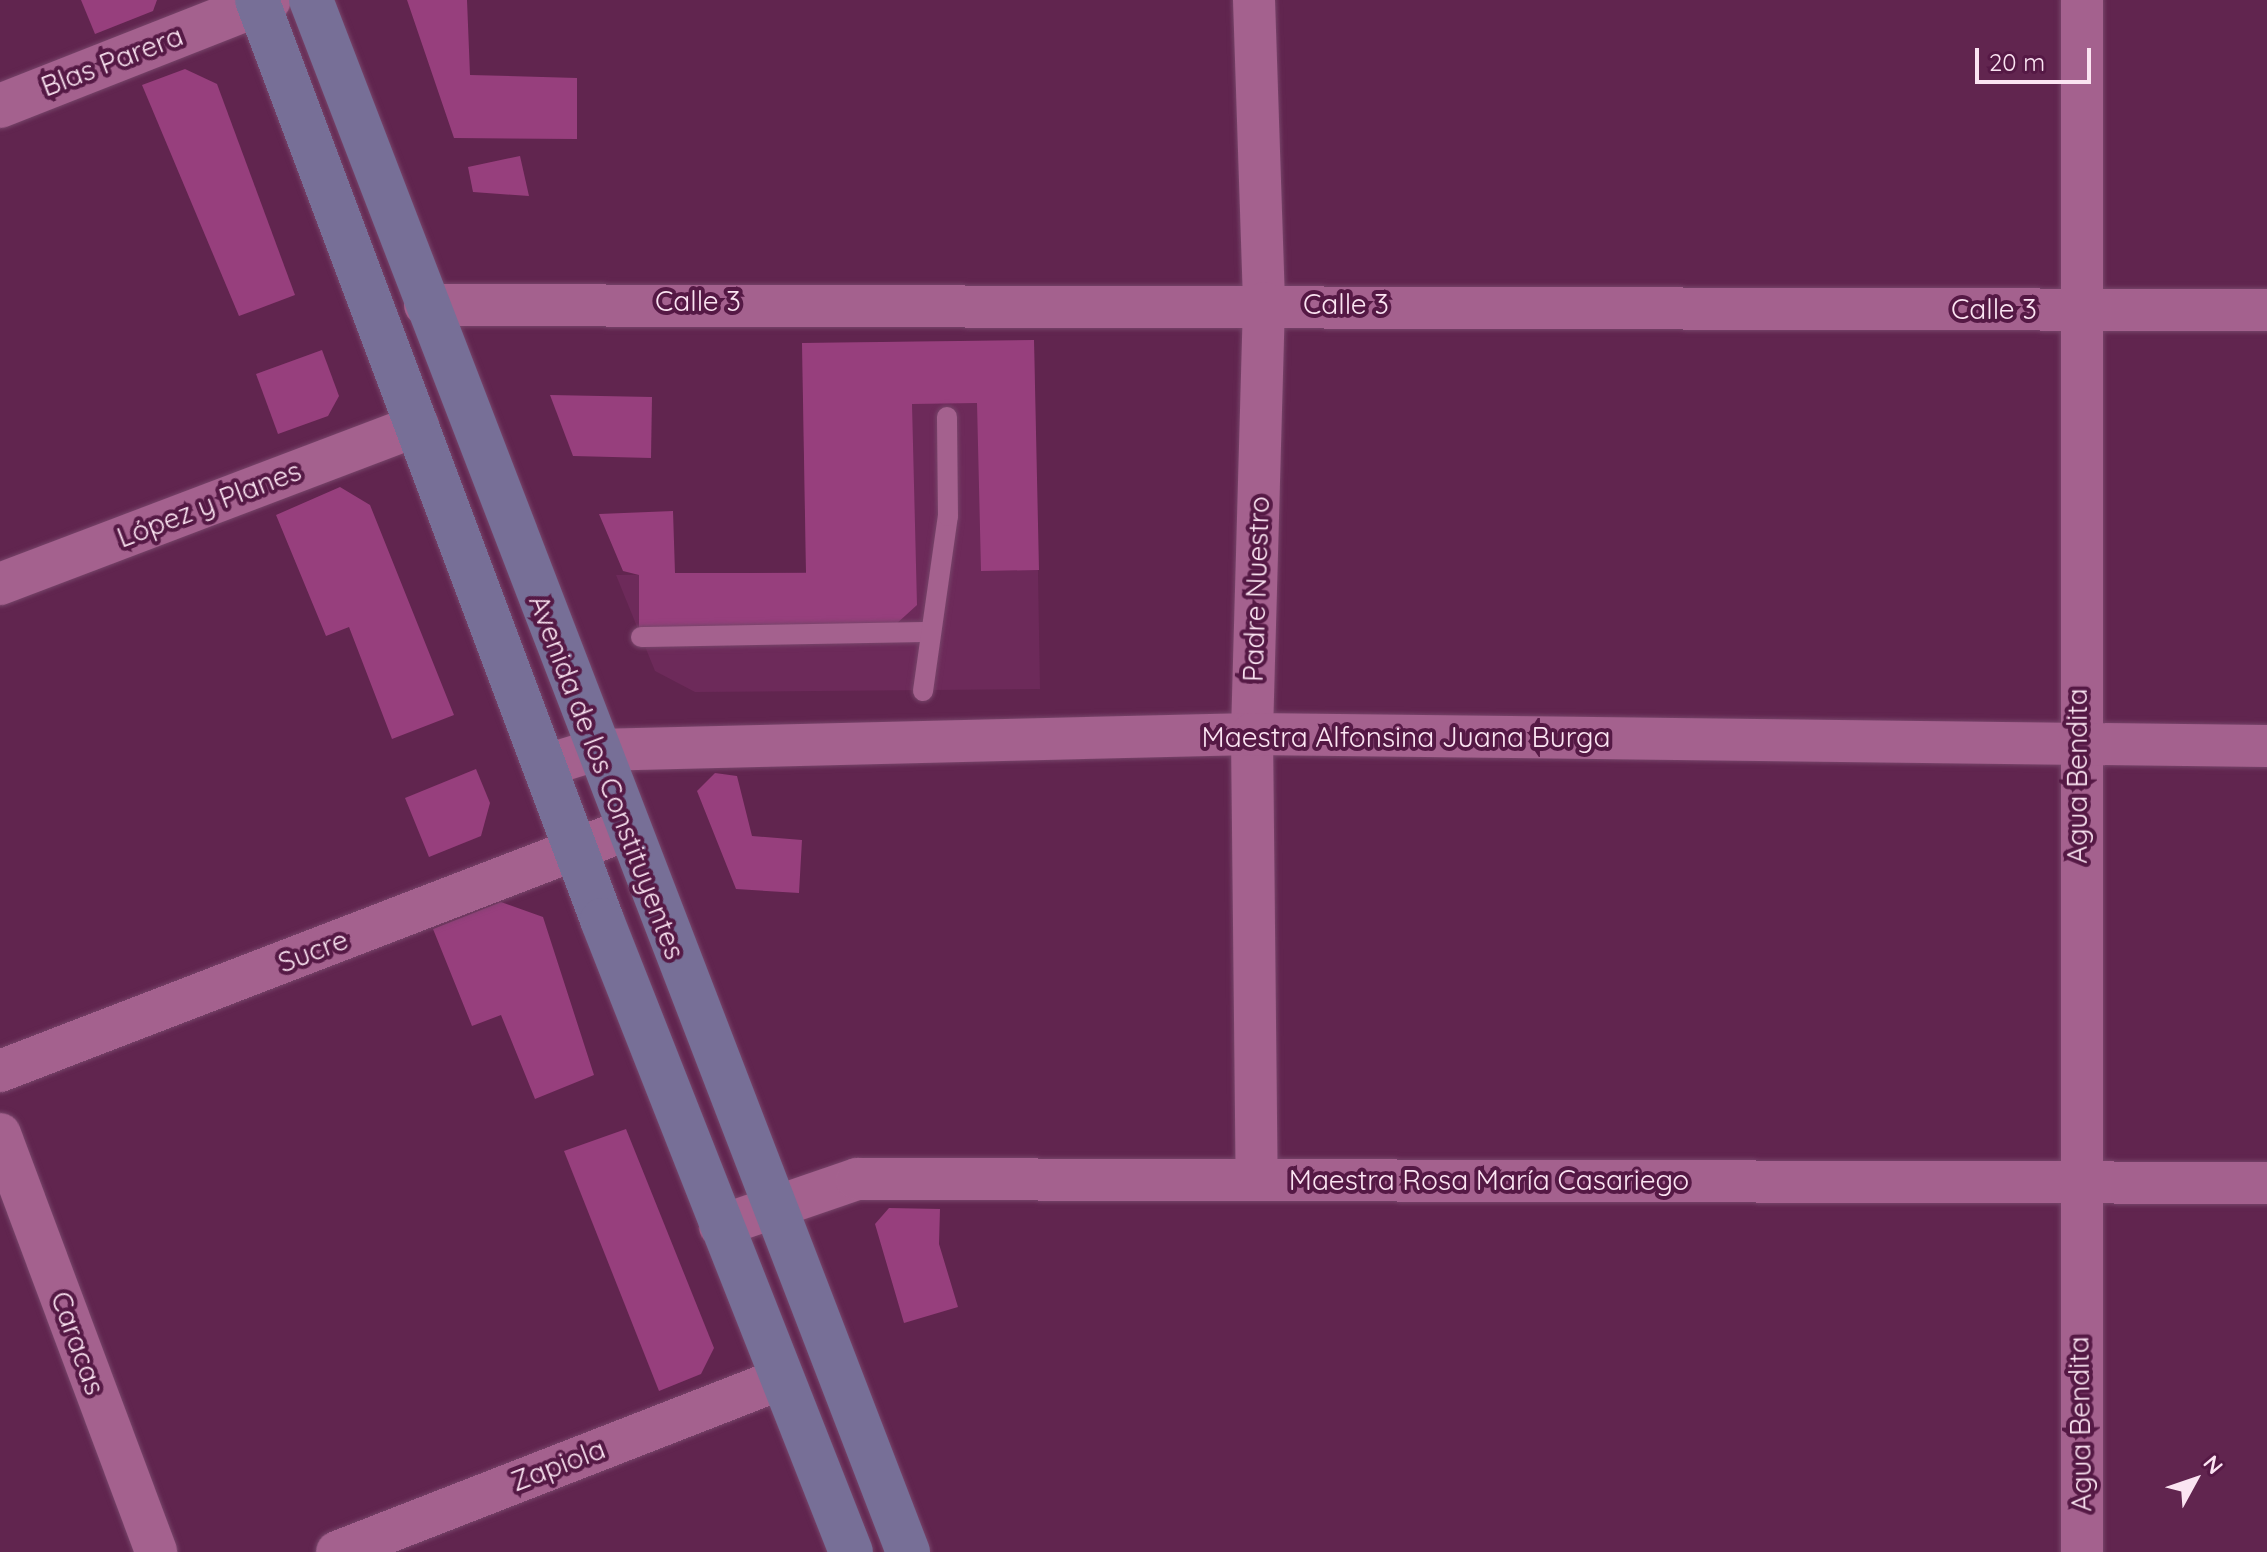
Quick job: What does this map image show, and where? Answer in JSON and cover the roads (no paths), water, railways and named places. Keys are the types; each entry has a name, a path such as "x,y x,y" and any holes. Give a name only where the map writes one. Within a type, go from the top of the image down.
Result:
{"main road":[{"name":"Avenida de los Constituyentes","path":"311,0 626,830 908,1552"},
{"name":"Avenida de los Constituyentes","path":"261,1 547,765 575,849 780,1379 851,1552"}],"street":[{"name":"Padre Nuestro","path":"1254,0 1264,303 1252,734 1257,1179"},
{"name":"Agua Bendita","path":"2082,0 2083,310 2077,744 2076,1181 2082,1552"},
{"name":"Blas Parera","path":"0,106 261,1"},
{"name":"Calle 3","path":"425,305 1264,303 2267,310"},
{"name":"López y Planes","path":"0,584 418,425"},
{"name":"Maestra Alfonsina Juana Burga","path":"547,765 596,750 1252,734 2267,746"},
{"name":"Sucre","path":"0,1071 626,830"},
{"name":"Caracas","path":"0,1134 156,1552"},
{"name":"Maestra Rosa María Casariego","path":"720,1226 771,1204 857,1179 2267,1183"},
{"name":"Zapiola","path":"337,1552 780,1379"}],"lane":[{"path":"923,691 928,632 948,516 947,417"},
{"path":"641,637 928,632"}]}
